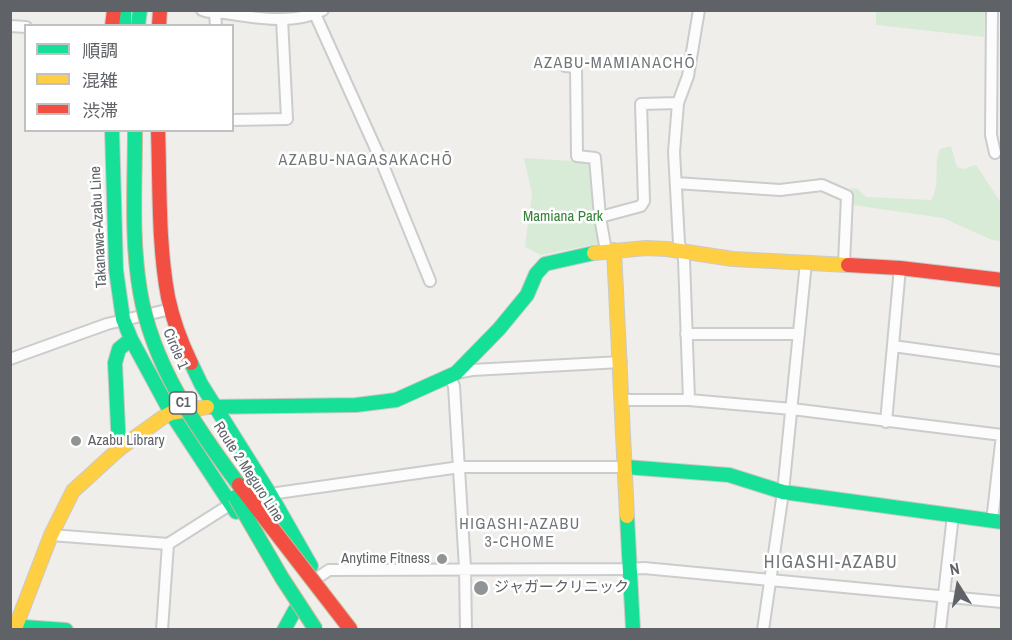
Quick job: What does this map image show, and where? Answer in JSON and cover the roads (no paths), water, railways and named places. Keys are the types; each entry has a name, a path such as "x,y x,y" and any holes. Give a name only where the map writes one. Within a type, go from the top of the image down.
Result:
{"main road":[{"name":"Takanawa-Azabu Line","path":"112,132 116,270 123,319 130,339 171,412 309,630"},
{"path":"125,132 131,255 140,293"},
{"name":"Circle 1","path":"135,132 136,249 140,293 147,324 173,386 195,423 350,630"},
{"name":"Circle 1","path":"141,132 144,270 147,292 154,322 180,382 224,452 359,630"},
{"path":"158,132 161,230 168,297 179,337 201,384 270,494 317,578 350,630"},
{"path":"66,630 13,627 51,535 73,491 119,449 171,412 214,406 356,405 396,400 453,375 506,321 527,295 536,274 544,264 610,250 667,249 733,259 900,268 1002,280"},
{"path":"610,250 621,362 633,630"},
{"name":"Route 2 Meguro Line","path":"154,322 166,359 196,420 321,625"},
{"path":"119,449 115,363 119,349 130,339"},
{"name":"Route 2 Meguro Line","path":"173,386 188,417 276,568 321,625"},
{"path":"626,467 729,475 783,492 997,521"},
{"path":"284,630 295,610"}],"street":[{"path":"202,10 243,17 282,19 311,17 319,12 430,280"},
{"path":"689,400 684,259 678,235 674,152 678,103 688,76 699,10"},
{"path":"992,10 991,135 995,153"},
{"path":"215,13 216,24"},
{"path":"234,120 287,119 282,19"},
{"path":"565,66 576,67 577,156 595,158 600,217 610,250"},
{"path":"600,217 641,206 645,201 641,104 678,103"},
{"path":"676,183 780,190 822,185 847,196 844,264"},
{"path":"763,630 783,492 806,262"},
{"path":"886,422 900,268"},
{"path":"10,359 123,319 171,309"},
{"path":"686,333 799,334"},
{"path":"893,346 1002,361"},
{"path":"466,630 460,467 453,375 472,370 621,362"},
{"path":"623,400 689,400 792,409 1002,435 997,521"},
{"path":"270,494 460,467 626,467"},
{"path":"51,535 168,544 231,504"},
{"path":"940,630 953,515"},
{"path":"162,630 168,544"},
{"path":"317,578 329,570 644,568 770,578 1002,602"}],"place":[{"name":"Azabu Library","path":"76,441"},
{"name":"Anytime Fitness","path":"442,559"},
{"name":"ジャガークリニック","path":"481,588"}],"district":[{"name":"AZABU-MAMIANACHŌ","path":"615,64"},
{"name":"AZABU-NAGASAKACHŌ","path":"366,161"},
{"name":"HIGASHI-AZABU 3-CHOME","path":"520,534"},
{"name":"HIGASHI-AZABU","path":"831,563"}],"park label":[{"name":"Mamiana Park","path":"563,217"}]}
